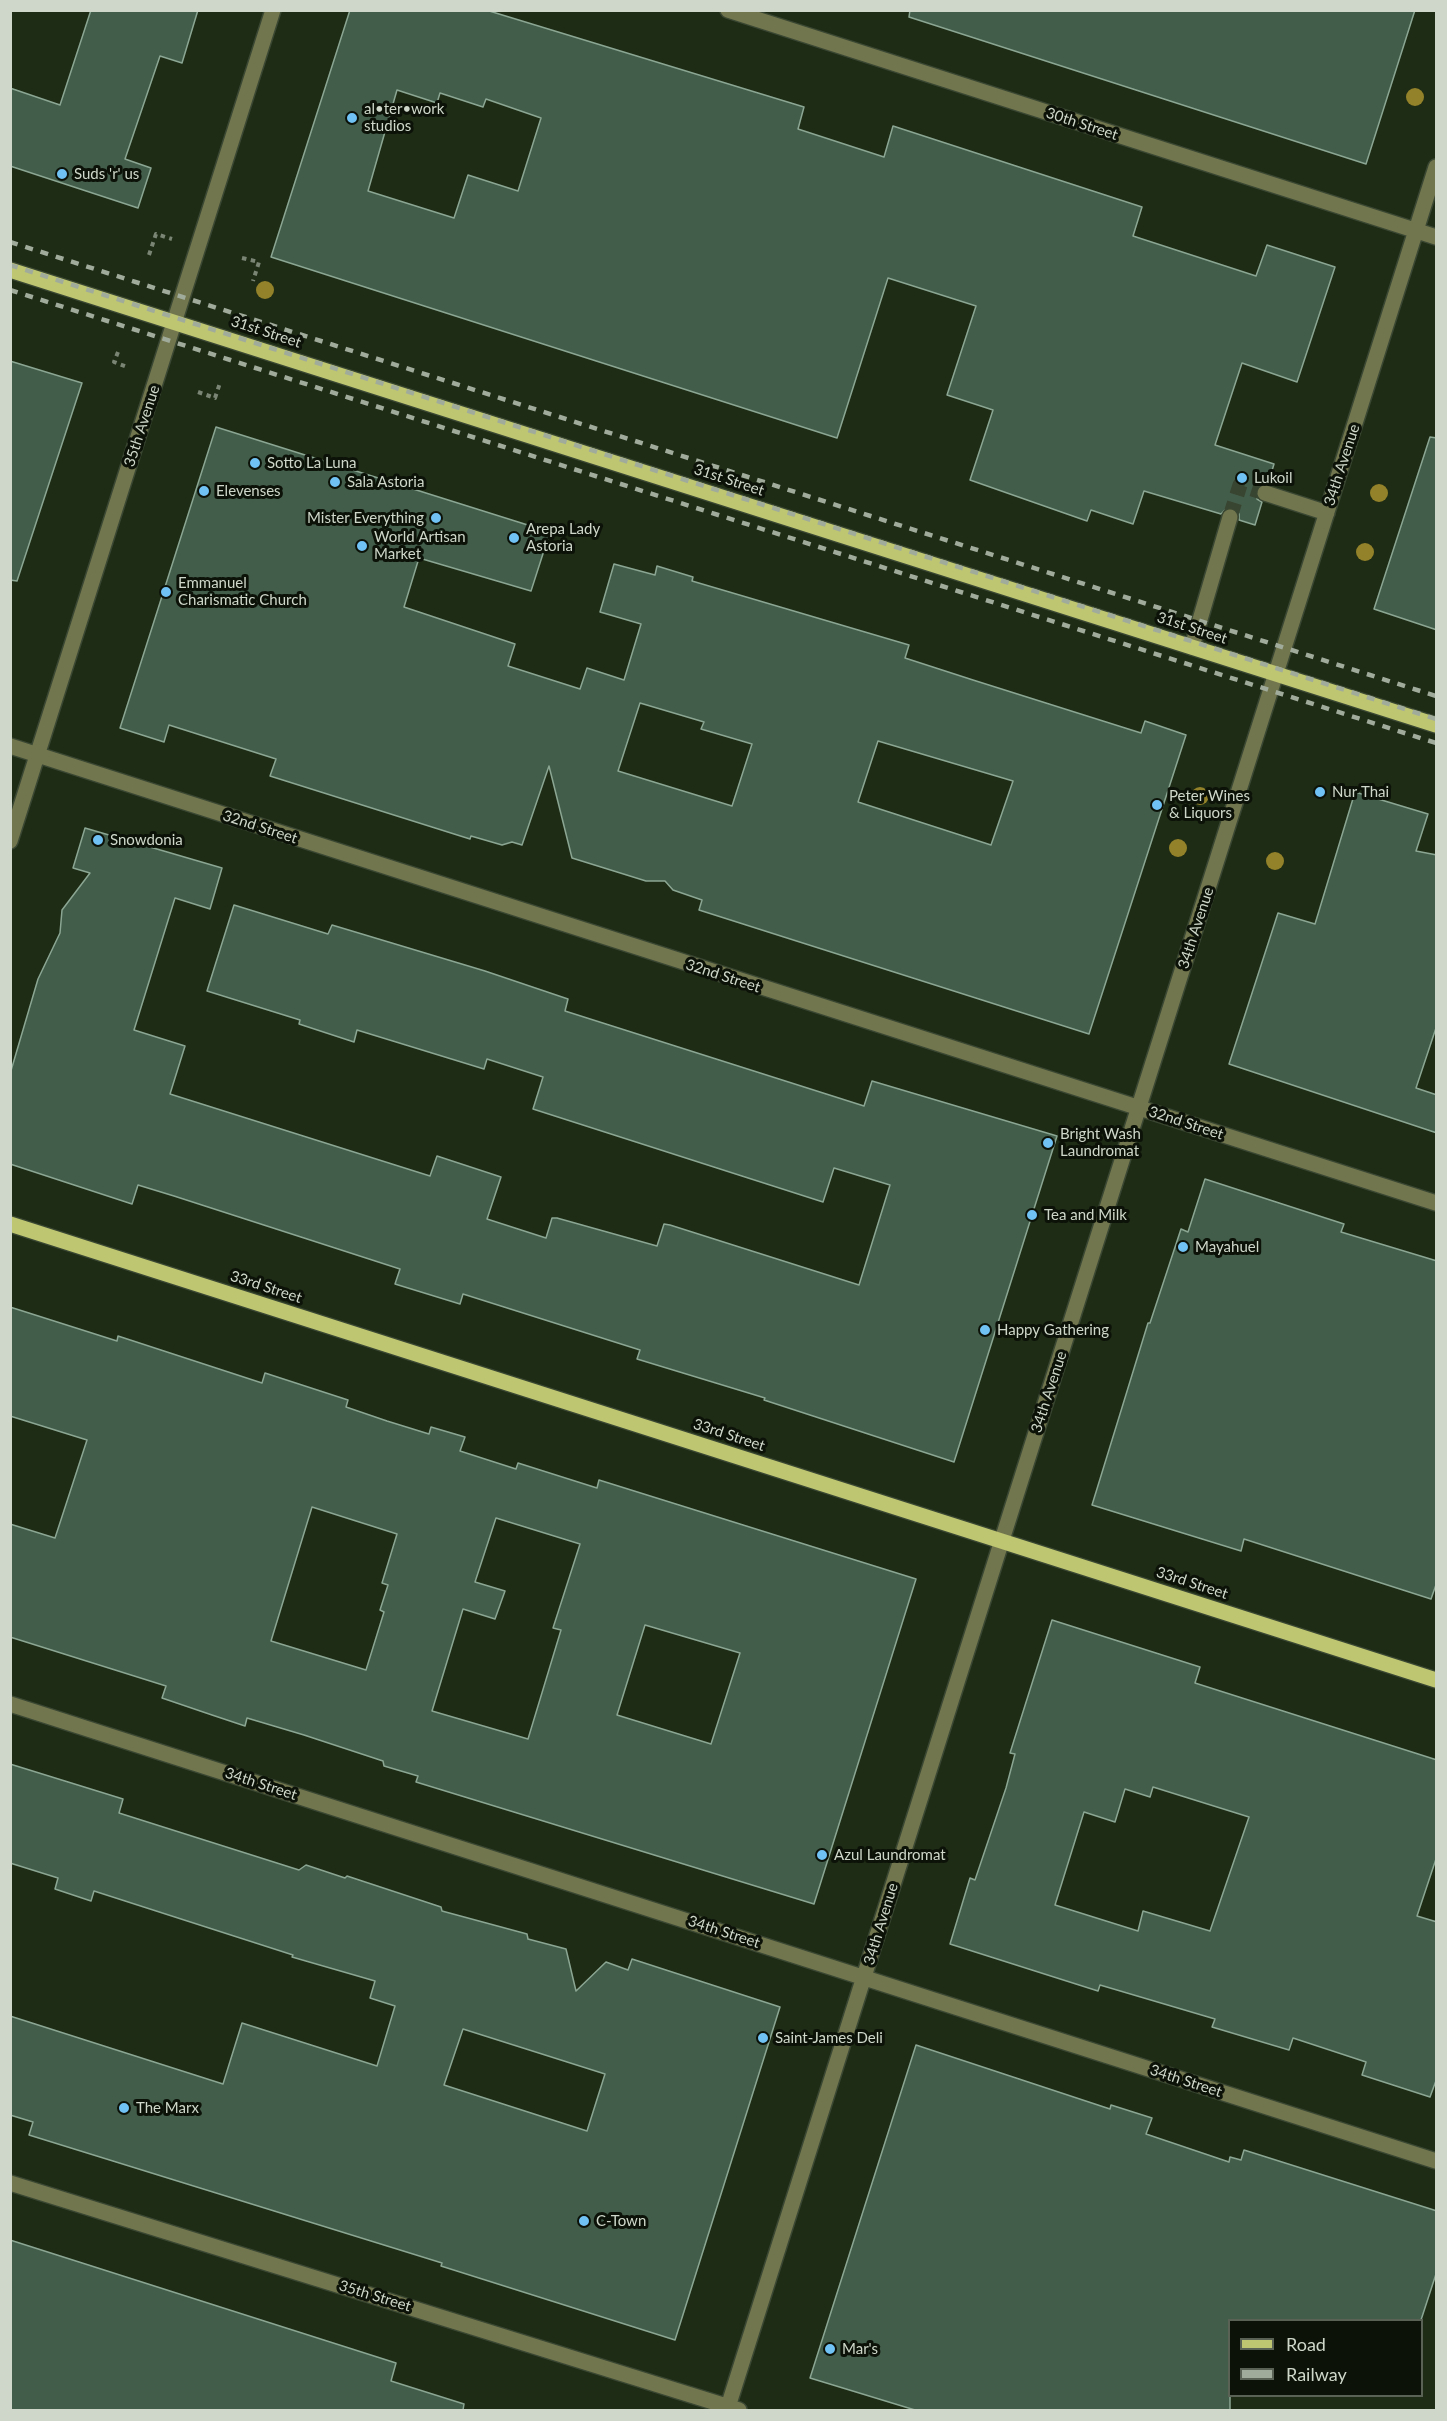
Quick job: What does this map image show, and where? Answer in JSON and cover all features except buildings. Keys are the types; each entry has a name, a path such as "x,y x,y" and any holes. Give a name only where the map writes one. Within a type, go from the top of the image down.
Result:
{"main road":[{"name":"31st Street","path":"10,270 1437,725"},
{"name":"33rd Street","path":"10,1224 1437,1680"}],"street":[{"name":"35th Avenue","path":"10,841 273,10"},
{"name":"30th Street","path":"728,10 1437,237"},
{"name":"34th Avenue","path":"731,2409 864,1977 1437,167"},
{"path":"1265,493 1327,513"},
{"path":"1192,647 1230,517"},
{"name":"32nd Street","path":"10,746 1437,1203"},
{"name":"34th Street","path":"10,1704 1437,2161"},
{"name":"35th Street","path":"10,2182 731,2409"}],"path":[{"path":"149,255 156,234 172,239"},
{"path":"242,258 259,262 253,280"},
{"path":"118,352 114,362 127,367"},
{"path":"198,392 215,398 220,383"}],"tunnel":[{"path":"1230,517 1240,485 1265,493"}],"railway":[{"path":"10,242 1436,696"},
{"path":"10,265 1436,719"},
{"path":"10,290 1436,743"}],"place":[{"name":"al•ter•work studios","path":"352,118"},
{"name":"Suds 'r' us","path":"62,174"},
{"name":"Sotto La Luna","path":"255,463"},
{"name":"Lukoil","path":"1242,478"},
{"name":"Sala Astoria","path":"335,482"},
{"name":"Elevenses","path":"204,491"},
{"name":"Mister Everything","path":"436,518"},
{"name":"Arepa Lady Astoria","path":"514,538"},
{"name":"World Artisan Market","path":"362,546"},
{"name":"Emmanuel Charismatic Church","path":"166,592"},
{"name":"Nur Thai","path":"1320,792"},
{"name":"Peter Wines & Liquors","path":"1157,805"},
{"name":"Snowdonia","path":"98,840"},
{"name":"Bright Wash Laundromat","path":"1048,1143"},
{"name":"Tea and Milk","path":"1032,1215"},
{"name":"Mayahuel","path":"1183,1247"},
{"name":"Happy Gathering","path":"985,1330"},
{"name":"Azul Laundromat","path":"822,1855"},
{"name":"Saint-James Deli","path":"763,2038"},
{"name":"The Marx","path":"124,2108"},
{"name":"C-Town","path":"584,2221"},
{"name":"Mar's","path":"830,2349"}]}
